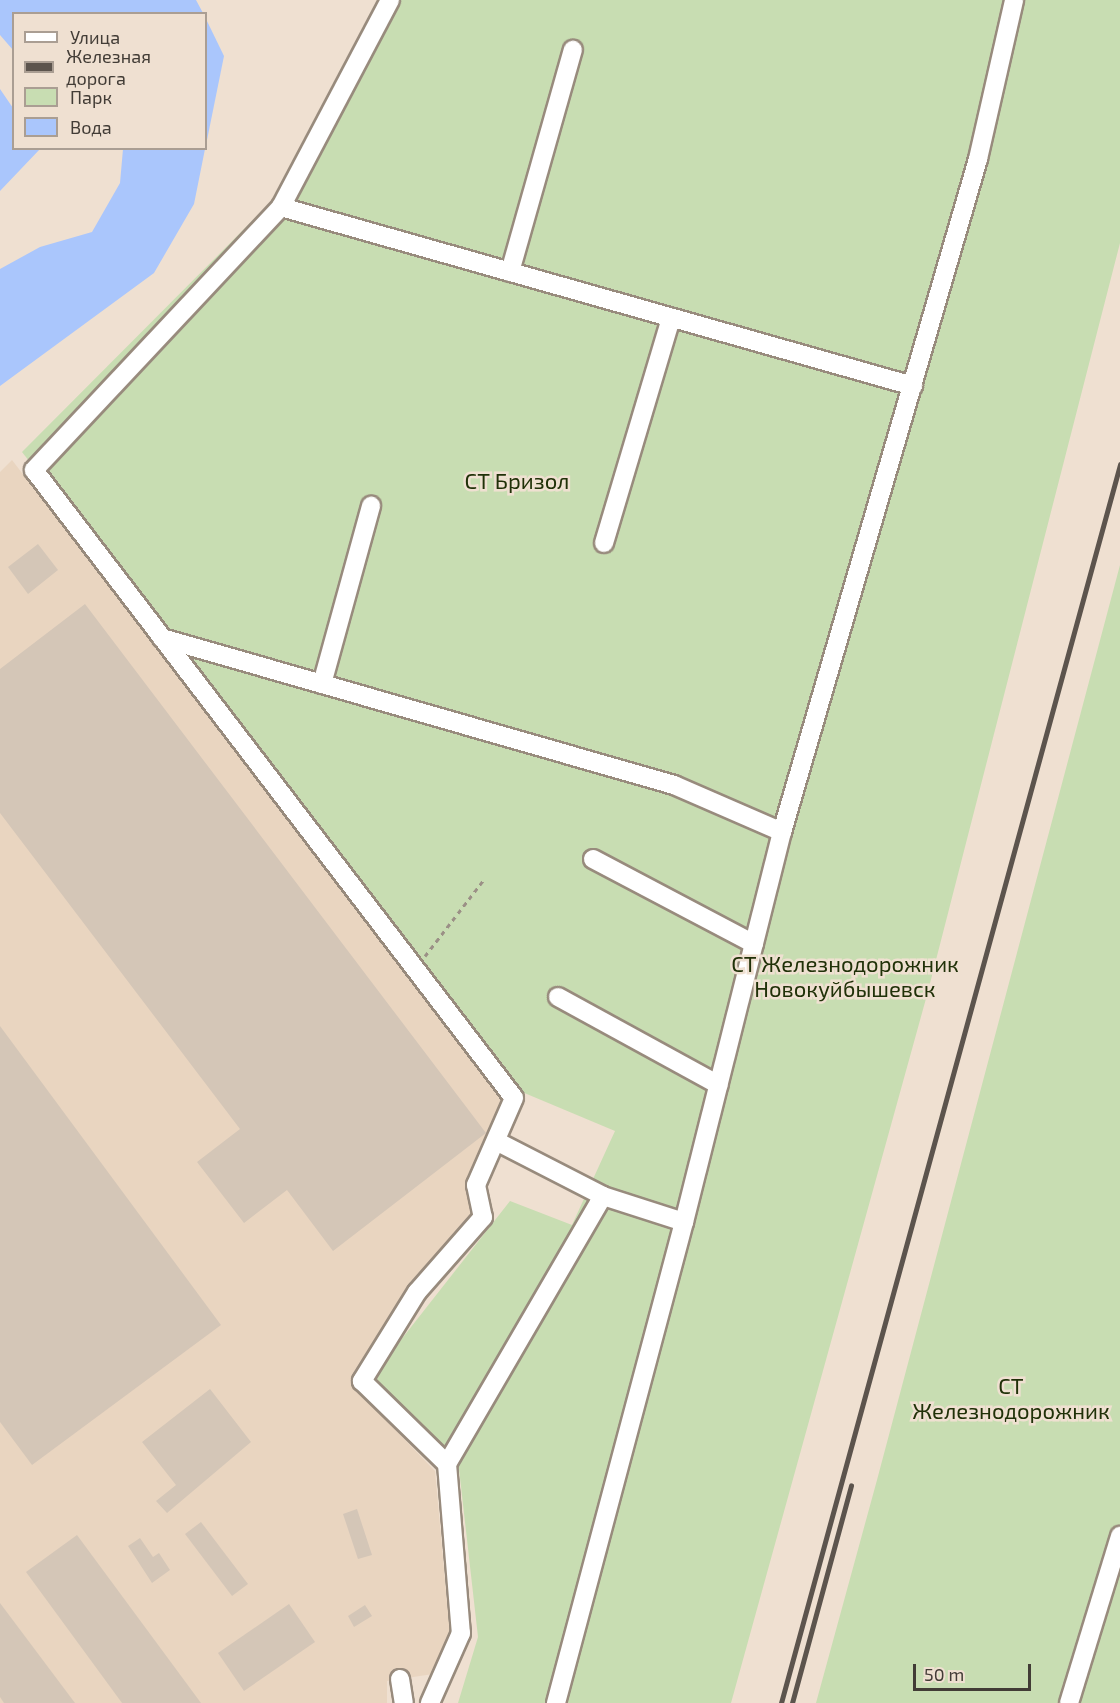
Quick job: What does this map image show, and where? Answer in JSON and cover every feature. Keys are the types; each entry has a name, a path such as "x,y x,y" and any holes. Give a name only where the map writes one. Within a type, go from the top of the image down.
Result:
{"lane":[{"path":"390,0 281,207 34,470 514,1098 476,1185 483,1217 417,1292 362,1381 447,1464"},
{"path":"556,1703 684,1222 782,832 978,159 1014,0"},
{"path":"510,272 573,50"},
{"path":"281,207 913,386"},
{"path":"604,543 671,318"},
{"path":"322,684 371,506"},
{"path":"162,639 674,785 782,832"},
{"path":"594,859 754,944"},
{"path":"558,997 719,1085"},
{"path":"496,1141 603,1196 684,1222"},
{"path":"430,1703 460,1633 447,1464 603,1196"},
{"path":"1069,1703 1116,1567 1120,1536"},
{"path":"400,1679 404,1703"}],"path":[{"path":"415,969 484,878"}],"shaded area":[{"path":"12,460 506,1103 474,1211 407,1292 358,1367 353,1386 435,1471 450,1635 433,1674 387,1681 387,1703 0,1703 0,472"}],"green space":[{"name":"СТ Бризол","path":"380,0 1120,0 1120,243 927,995 731,1703 458,1703 478,1637 459,1469 371,1378 510,1201 572,1225 615,1131 522,1092 22,452 272,201"},
{"name":"СТ Железнодорожник","path":"1120,565 1120,1703 816,1703 877,1480"}],"water":[{"path":"0,0 196,0 202,12 12,12 12,49 0,35"},
{"path":"207,21 224,56 207,140"},
{"path":"0,89 12,107 12,150 39,150 0,191"},
{"path":"123,150 205,150 194,204 154,273 0,386 0,269 40,247 92,232 120,183"}],"building":[{"path":"38,544 58,570 28,594 8,567"},
{"path":"85,604 486,1133 333,1251 287,1190 244,1223 197,1162 240,1129 0,813 0,669"},
{"path":"0,1026 221,1325 32,1465 0,1422"},
{"path":"210,1389 251,1442 167,1513 156,1501 176,1485 142,1442"},
{"path":"357,1509 372,1555 358,1559 343,1514"},
{"path":"201,1522 248,1584 232,1596 185,1534"},
{"path":"77,1535 201,1703 122,1703 26,1572"},
{"path":"140,1538 153,1557 159,1553 170,1570 152,1583 128,1546"},
{"path":"0,1603 75,1703 4,1703 0,1697"},
{"path":"289,1604 315,1642 244,1691 218,1653"},
{"path":"365,1605 372,1616 354,1627 348,1616"}],"railway":[{"path":"781,1703 1120,465"},
{"path":"792,1703 851,1486"}],"park label":[{"name":"СТ Железнодорожник Новокуйбышевск","path":"845,976"}]}
